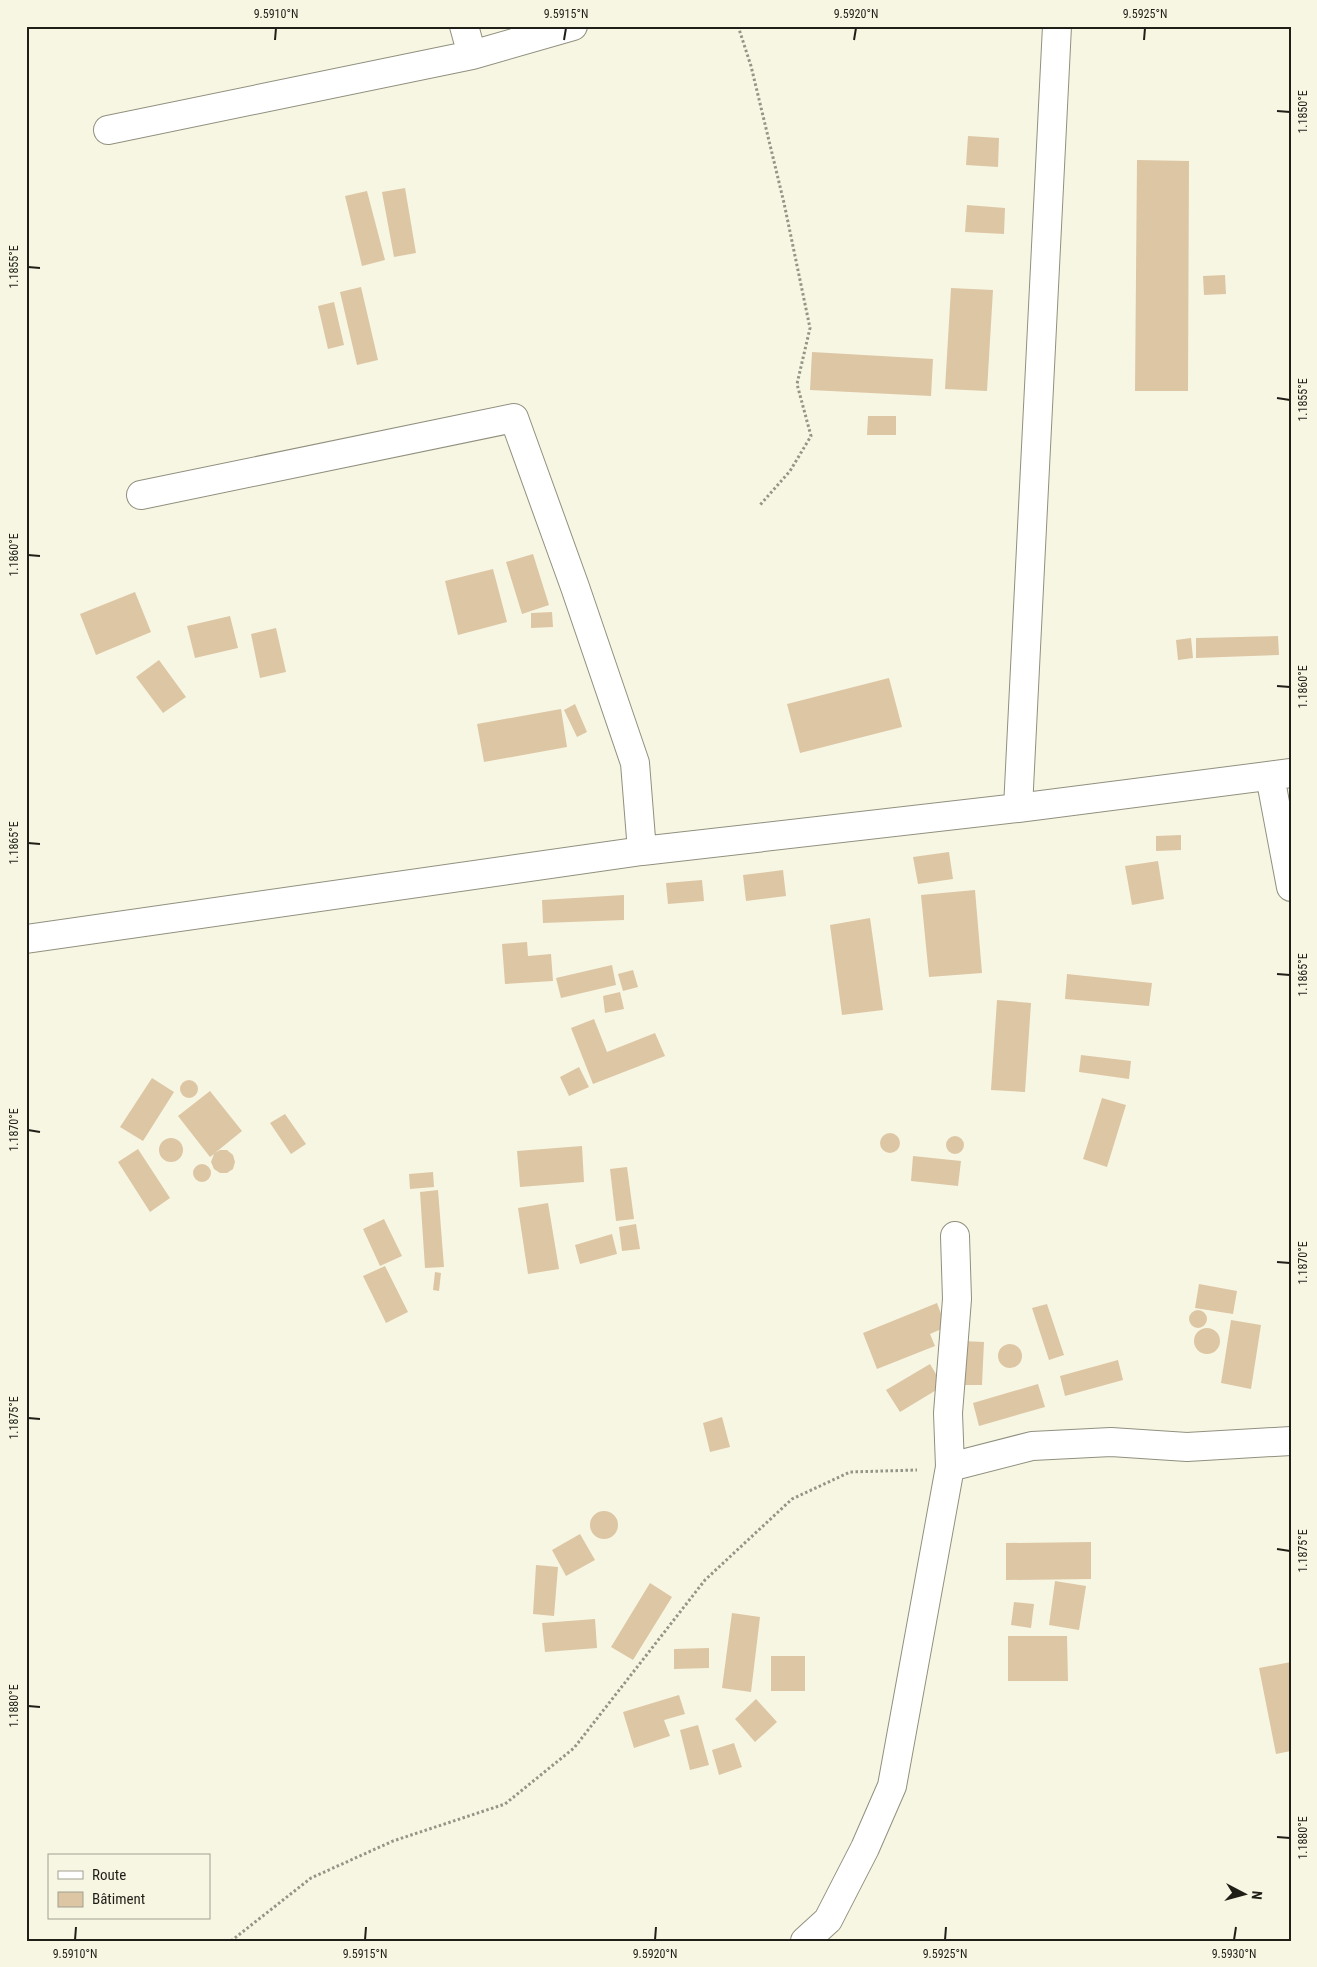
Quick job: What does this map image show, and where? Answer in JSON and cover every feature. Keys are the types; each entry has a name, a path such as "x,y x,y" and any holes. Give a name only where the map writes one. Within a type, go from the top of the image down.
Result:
{"street":[{"path":"464,26 472,56"},
{"path":"108,130 472,56 574,26"},
{"path":"1018,808 1058,26"},
{"path":"141,495 514,418 575,587 635,763 642,851"},
{"path":"26,939 642,851 1018,808 1280,775 1291,887"},
{"path":"805,1941 828,1920 865,1848 892,1786 950,1467 948,1413 957,1299 955,1236"},
{"path":"950,1467 1032,1446 1111,1442 1187,1447 1291,1440"}],"path":[{"path":"738,26 751,66 784,203 810,328 797,384 811,436 790,471 760,505"},
{"path":"231,1941 311,1878 393,1841 505,1804 574,1748 705,1580 792,1499 850,1472 894,1472 950,1467"}],"building":[{"path":"968,136 999,138 998,167 966,165"},
{"path":"1137,160 1189,161 1188,391 1135,391"},
{"path":"405,188 416,253 394,257 382,192"},
{"path":"367,191 385,260 362,266 345,196"},
{"path":"967,205 1005,208 1004,234 965,232"},
{"path":"1225,275 1226,294 1204,295 1203,276"},
{"path":"361,287 378,360 357,365 340,292"},
{"path":"951,288 993,290 987,391 945,389"},
{"path":"334,302 344,345 328,349 318,306"},
{"path":"812,352 933,359 931,396 810,390"},
{"path":"868,416 896,416 896,435 867,435"},
{"path":"533,554 549,605 522,614 506,562"},
{"path":"493,569 507,622 458,635 445,581"},
{"path":"135,592 151,632 96,655 80,614"},
{"path":"552,612 553,627 531,628 531,613"},
{"path":"230,616 238,648 195,658 187,626"},
{"path":"276,628 286,672 260,678 251,634"},
{"path":"1278,636 1279,655 1196,658 1196,638"},
{"path":"1191,638 1193,658 1178,660 1176,640"},
{"path":"159,660 186,697 163,713 136,677"},
{"path":"889,678 902,727 800,753 787,704"},
{"path":"575,704 587,732 577,737 564,710"},
{"path":"561,709 567,747 484,762 477,724"},
{"path":"1181,835 1181,850 1156,851 1156,836"},
{"path":"949,852 953,879 918,884 913,857"},
{"path":"1158,861 1164,899 1132,905 1125,866"},
{"path":"783,870 786,896 746,901 743,875"},
{"path":"702,880 704,901 668,904 666,883"},
{"path":"975,890 982,973 929,977 921,895"},
{"path":"624,895 624,920 543,923 542,900"},
{"path":"870,918 883,1010 842,1015 830,925"},
{"path":"527,942 528,956 551,954 553,981 505,984 502,944"},
{"path":"612,965 616,985 561,998 556,978"},
{"path":"633,970 638,987 623,991 618,974"},
{"path":"1067,974 1152,983 1149,1006 1065,999"},
{"path":"620,992 624,1009 605,1013 603,996"},
{"path":"997,1000 1031,1003 1025,1092 991,1090"},
{"path":"594,1019 607,1052 655,1033 665,1056 593,1084 571,1028"},
{"path":"1081,1055 1131,1061 1129,1079 1079,1072"},
{"path":"579,1067 589,1087 569,1096 560,1077"},
{"path":"152,1078 174,1092 143,1141 120,1127"},
{"path":"185,1080 193,1080 198,1085 196,1096 185,1098 180,1093 180,1085"},
{"path":"210,1091 242,1131 215,1153 220,1150 227,1150 233,1155 235,1162 233,1169 227,1173 220,1173 214,1169 211,1162 214,1154 210,1157 178,1116"},
{"path":"1102,1098 1126,1105 1107,1167 1083,1159"},
{"path":"285,1114 306,1144 291,1154 270,1123"},
{"path":"890,1133 897,1136 900,1143 897,1150 890,1153 883,1150 880,1143 883,1136"},
{"path":"955,1136 961,1139 964,1145 961,1151 955,1154 949,1151 946,1145 949,1139"},
{"path":"171,1138 179,1142 183,1150 179,1158 171,1162 163,1158 159,1150 163,1142"},
{"path":"582,1146 584,1182 520,1187 517,1151"},
{"path":"138,1149 170,1198 150,1212 118,1162"},
{"path":"913,1156 961,1161 958,1186 911,1181"},
{"path":"202,1164 208,1167 211,1173 208,1179 202,1182 196,1179 193,1173 196,1167"},
{"path":"627,1167 634,1219 616,1221 610,1169"},
{"path":"433,1172 434,1187 410,1189 409,1174"},
{"path":"438,1190 444,1267 425,1268 420,1192"},
{"path":"548,1203 559,1269 528,1274 518,1208"},
{"path":"384,1219 402,1256 380,1266 363,1229"},
{"path":"636,1224 640,1249 622,1251 619,1227"},
{"path":"612,1234 617,1254 580,1264 575,1245"},
{"path":"385,1266 408,1312 386,1323 363,1276"},
{"path":"435,1272 441,1273 439,1291 433,1290"},
{"path":"1199,1284 1237,1291 1233,1314 1195,1308"},
{"path":"937,1303 946,1327 930,1334 935,1346 877,1369 863,1333"},
{"path":"1047,1304 1064,1355 1049,1360 1032,1308"},
{"path":"1198,1310 1204,1313 1207,1319 1204,1325 1198,1328 1192,1325 1189,1319 1192,1313"},
{"path":"1231,1320 1261,1325 1251,1389 1221,1383"},
{"path":"1207,1328 1216,1332 1220,1341 1216,1350 1207,1354 1198,1350 1194,1341 1198,1332"},
{"path":"962,1341 984,1342 982,1385 960,1385"},
{"path":"1010,1344 1015,1345 1021,1351 1021,1361 1015,1367 1010,1368 1005,1367 999,1361 998,1356 999,1351 1005,1345"},
{"path":"1118,1360 1123,1380 1065,1396 1060,1376"},
{"path":"930,1364 943,1386 900,1412 886,1390"},
{"path":"1038,1384 1045,1407 979,1426 973,1403"},
{"path":"722,1417 730,1447 710,1452 703,1423"},
{"path":"604,1511 614,1515 618,1525 614,1535 604,1539 594,1535 590,1525 594,1515"},
{"path":"580,1534 595,1560 566,1576 552,1550"},
{"path":"1091,1542 1091,1579 1006,1580 1006,1543"},
{"path":"536,1565 558,1567 554,1616 533,1614"},
{"path":"1055,1581 1086,1586 1079,1630 1049,1625"},
{"path":"650,1583 672,1597 633,1660 611,1647"},
{"path":"1014,1602 1034,1604 1031,1628 1011,1625"},
{"path":"732,1613 760,1617 751,1692 722,1688"},
{"path":"595,1619 597,1648 545,1652 542,1623"},
{"path":"1008,1636 1067,1636 1068,1681 1008,1681"},
{"path":"709,1648 709,1668 674,1669 674,1649"},
{"path":"771,1656 805,1656 805,1691 771,1691"},
{"path":"1291,1662 1291,1751 1276,1754 1259,1668"},
{"path":"679,1695 685,1714 664,1720 670,1736 634,1748 623,1712"},
{"path":"756,1699 777,1722 755,1742 735,1719"},
{"path":"698,1725 709,1765 690,1770 680,1730"},
{"path":"734,1743 742,1767 719,1775 712,1750"}]}
